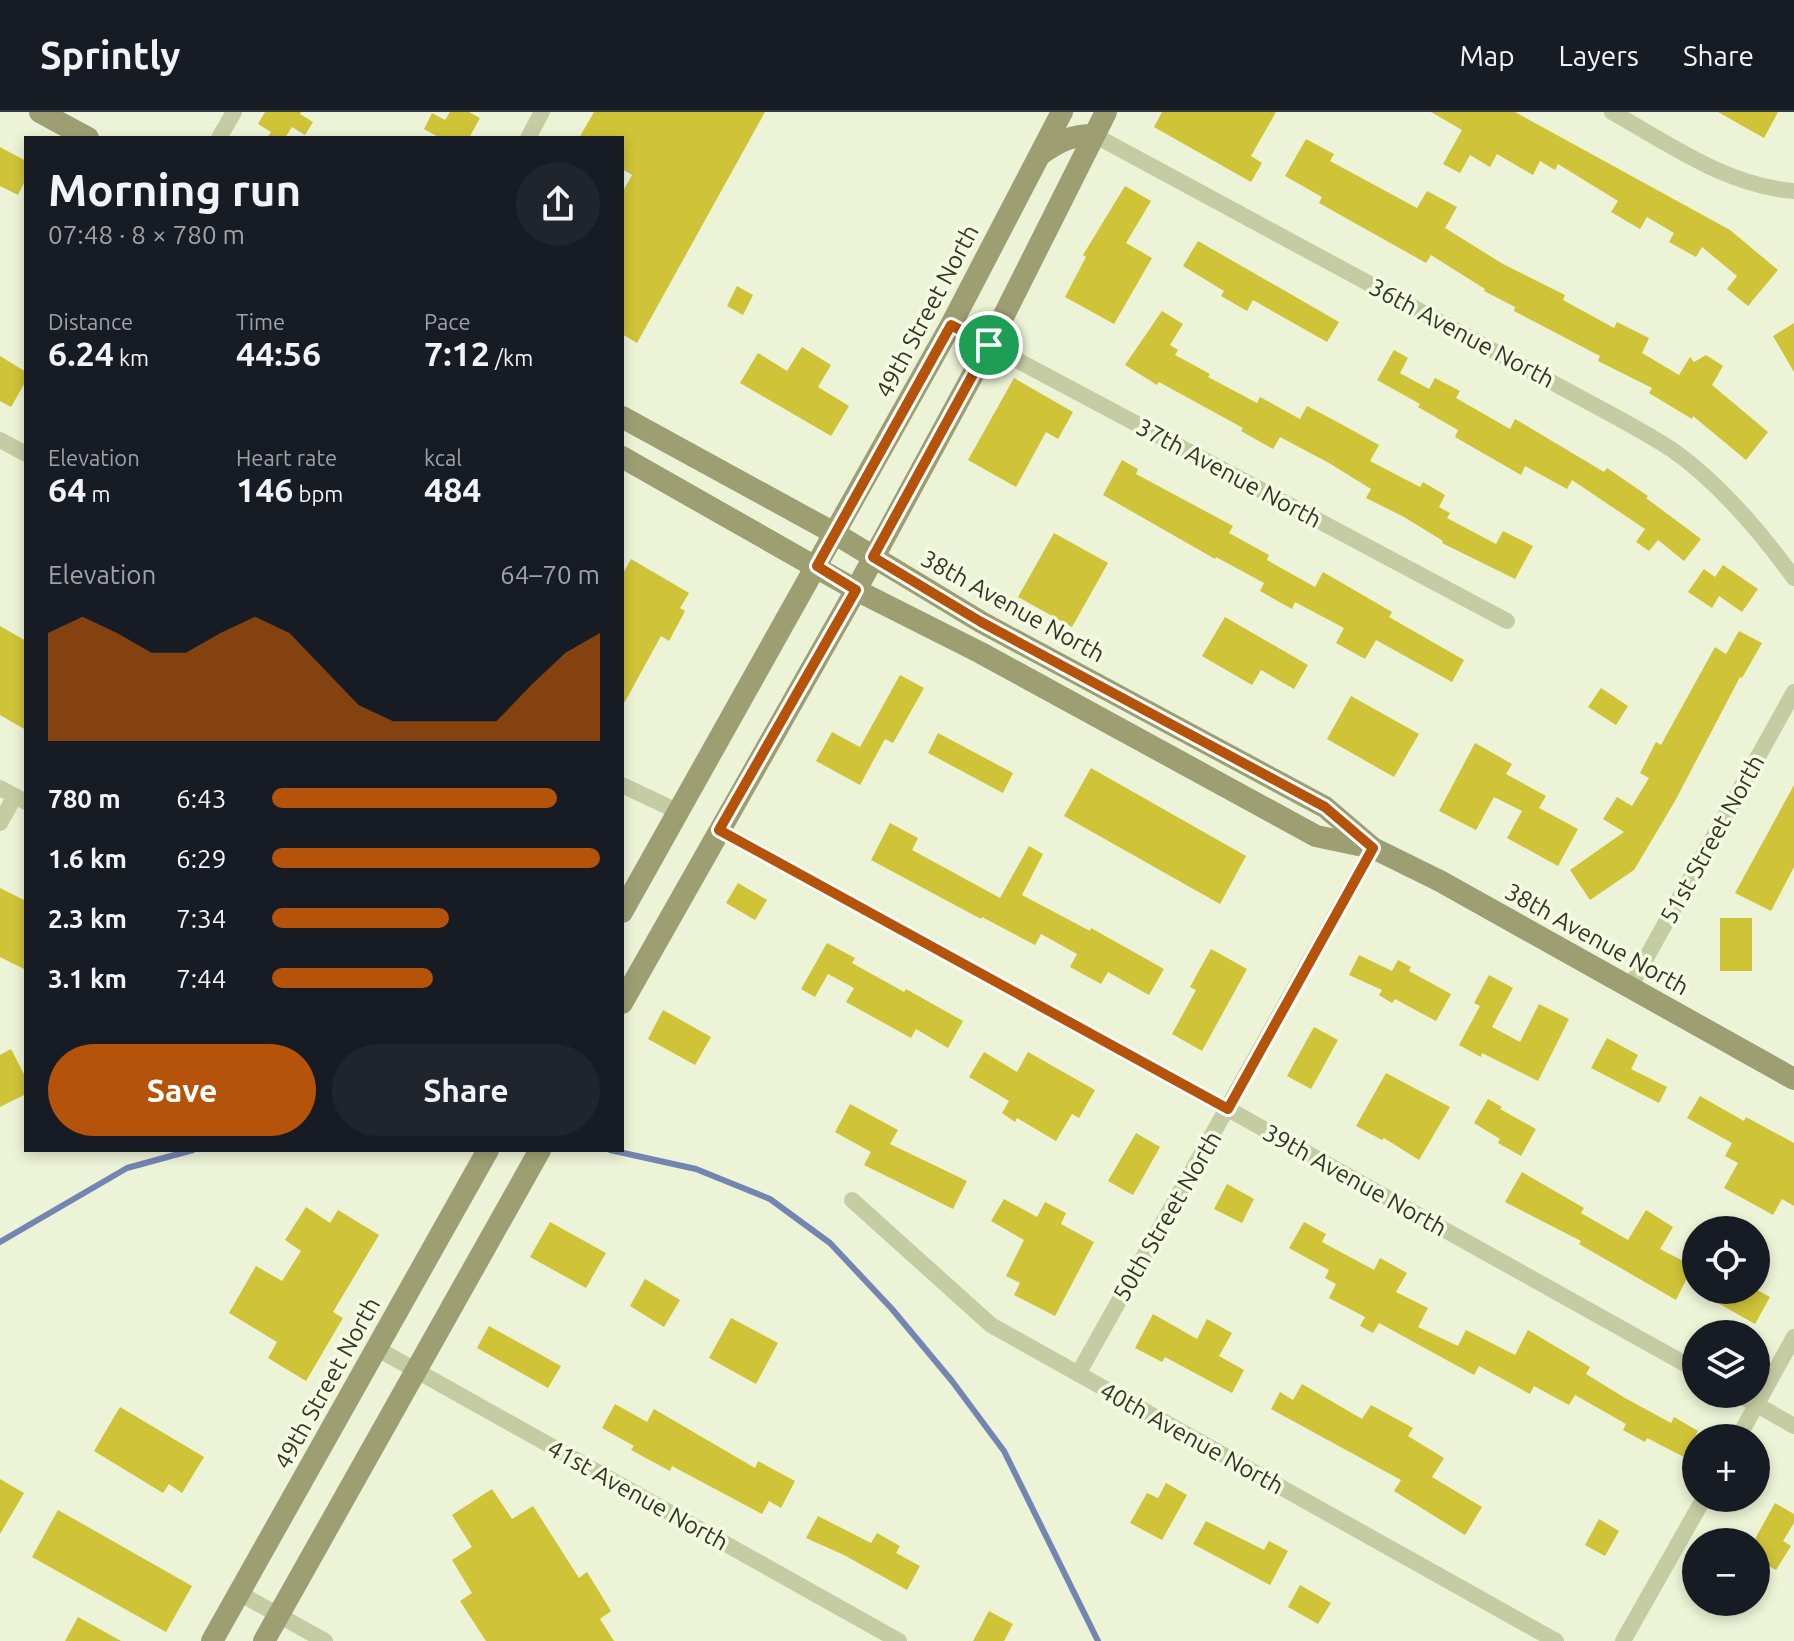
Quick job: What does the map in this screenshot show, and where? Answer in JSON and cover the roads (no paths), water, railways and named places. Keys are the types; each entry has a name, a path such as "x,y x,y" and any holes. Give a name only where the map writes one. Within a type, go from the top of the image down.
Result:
{"main road":[{"path":"40,112 84,136"},
{"name":"49th Street North","path":"817,566 951,325 1062,112"},
{"path":"1041,154 1075,135 1106,112"},
{"path":"624,999 856,590 989,345 1093,123"},
{"name":"38th Avenue North","path":"624,418 834,533 981,622 1325,807 1373,848 1440,881 1794,1079"},
{"name":"38th Avenue North","path":"624,458 856,590 981,653 1316,836 1373,848"},
{"path":"624,908 817,566"},
{"name":"49th Street North","path":"212,1641 487,1152"},
{"path":"264,1641 539,1152"}],"street":[{"path":"220,136 234,112"},
{"path":"529,136 542,112"},
{"path":"1612,112 1728,177 1794,191"},
{"name":"36th Avenue North","path":"1093,123 1673,450 1716,488 1772,547 1794,578"},
{"name":"37th Avenue North","path":"951,325 1507,621"},
{"path":"0,440 24,453"},
{"name":"51st Street North","path":"1630,987 1794,692"},
{"path":"624,786 679,812"},
{"path":"0,823 14,795"},
{"name":"39th Avenue North","path":"719,830 1682,1362"},
{"name":"50th Street North","path":"1078,1374 1373,848"},
{"name":"40th Avenue North","path":"852,1200 991,1325 1556,1641"},
{"path":"1770,1380 1794,1337"},
{"name":"41st Avenue North","path":"376,1348 899,1641"},
{"path":"1764,1408 1794,1426"},
{"path":"1623,1641 1696,1512"},
{"path":"239,1593 325,1641"}],"waterway":[{"path":"0,1242 127,1168 186,1152"},
{"path":"619,1152 696,1169 770,1199 830,1243 892,1309 952,1381 1004,1451 1098,1641"}]}
